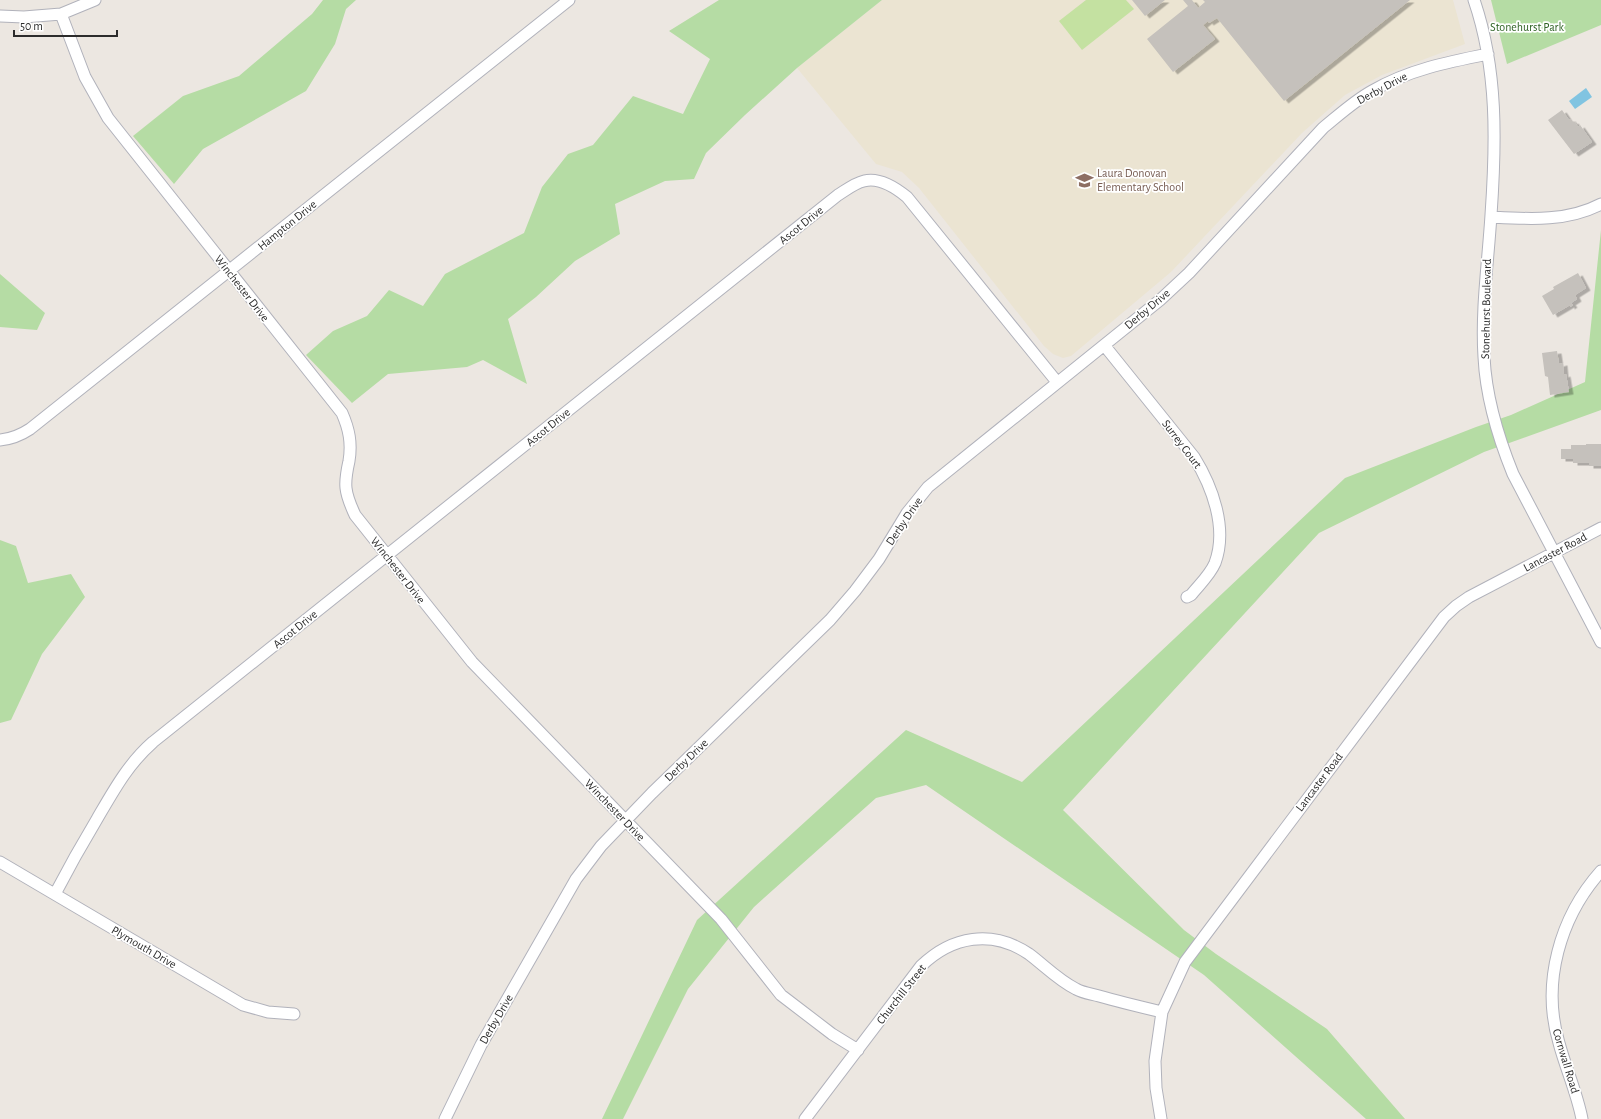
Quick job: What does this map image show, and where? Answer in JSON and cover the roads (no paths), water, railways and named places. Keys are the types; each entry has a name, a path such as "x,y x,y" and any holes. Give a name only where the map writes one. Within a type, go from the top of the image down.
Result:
{"street":[{"path":"0,16 24,17 61,14 95,0"},
{"name":"Hampton Drive","path":"0,440 22,434 30,429 569,0"},
{"name":"Stonehurst Boulevard","path":"1474,0 1488,54 1494,99 1491,216 1483,315 1484,358 1487,387 1495,423 1510,467 1601,642"},
{"name":"Winchester Drive","path":"61,14 85,77 108,118 342,413 347,423 351,448 346,474 346,488 348,500 355,515 472,662 721,919 782,995 832,1034 858,1050"},
{"name":"Derby Drive","path":"445,1119 482,1045 576,879 601,846 830,620 859,586 879,559 907,512 928,487 1160,300 1189,273 1324,128 1347,107 1372,91 1400,77 1430,66 1488,54"},
{"name":"Ascot Drive","path":"55,894 123,774 141,752 838,195 863,181 872,179 891,186 907,197 1057,382"},
{"path":"1491,216 1548,219 1584,211 1601,204"},
{"name":"Surrey Court","path":"1104,345 1194,457 1212,492 1219,523 1218,554 1210,573 1191,595 1187,597"},
{"name":"Lancaster Road","path":"1161,1119 1156,1088 1155,1061 1162,1012 1185,962 1444,617 1469,597 1601,528"},
{"name":"Plymouth Drive","path":"0,862 243,1005 268,1012 294,1014"},
{"name":"Cornwall Road","path":"1582,1119 1574,1084 1559,1044 1552,998 1553,978 1559,946 1568,920 1579,900 1601,871"},
{"name":"Churchill Street","path":"805,1119 921,966 932,956 955,943 969,939 989,939 1004,942 1020,948 1064,982 1078,990 1162,1012"}],"water":[{"path":"1586,88 1592,97 1575,109 1569,101"}],"place":[{"name":"Laura Donovan Elementary School","path":"1084,180"}],"park label":[{"name":"Stonehurst Park","path":"1527,27"}]}
